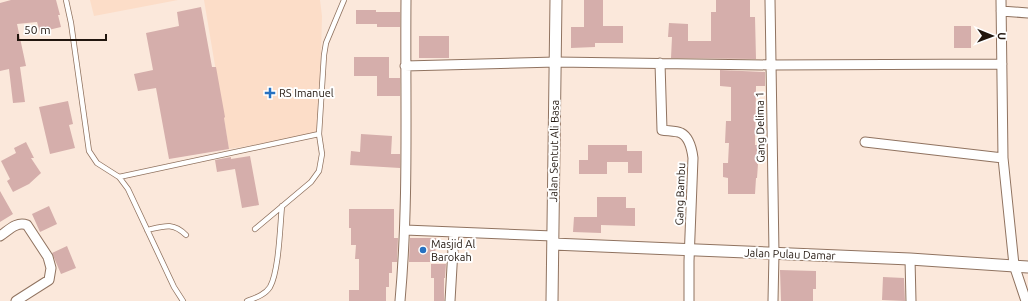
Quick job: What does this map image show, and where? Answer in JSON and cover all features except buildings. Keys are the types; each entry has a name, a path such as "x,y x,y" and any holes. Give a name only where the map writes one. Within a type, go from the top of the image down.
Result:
{"street":[{"path":"400,301 405,230 406,0"},
{"name":"Jalan Sentut Ali Basa","path":"552,301 556,0"},
{"name":"Gang Delima 1","path":"770,0 774,253 773,301"},
{"path":"1002,0 1003,158 1014,265 1026,301"},
{"path":"1001,11 1028,13"},
{"path":"406,66 556,62 771,65 1002,64"},
{"name":"Gang Bambu","path":"660,63 662,130 681,133 686,137 692,151 694,171 689,250"},
{"path":"865,142 1003,158"},
{"path":"0,236 16,225 22,223 26,225 48,257 51,268 49,280 16,301"},
{"path":"405,230 454,232 553,240"},
{"path":"450,301 454,232"},
{"name":"Jalan Pulau Damar","path":"553,240 689,250 910,259 1028,267"},
{"path":"689,250 689,301"},
{"path":"910,259 911,301"}],"lane":[{"path":"66,0 71,23 89,151 97,163 119,177 128,189 174,287 183,301"},
{"path":"255,229 311,182 319,171 322,154 319,134 324,55 326,43 344,0"},
{"path":"119,177 319,134"},
{"path":"246,301 260,296 270,288 275,274 282,206"},
{"path":"147,230 165,226 179,228 186,235"}],"shaded area":[{"path":"90,0 178,0 94,16"},
{"name":"RS Imanuel","path":"204,0 320,0 322,16 319,134 229,149"}],"place":[{"name":"RS Imanuel","path":"270,93"},
{"name":"Masjid Al Barokah","path":"423,250"}]}
